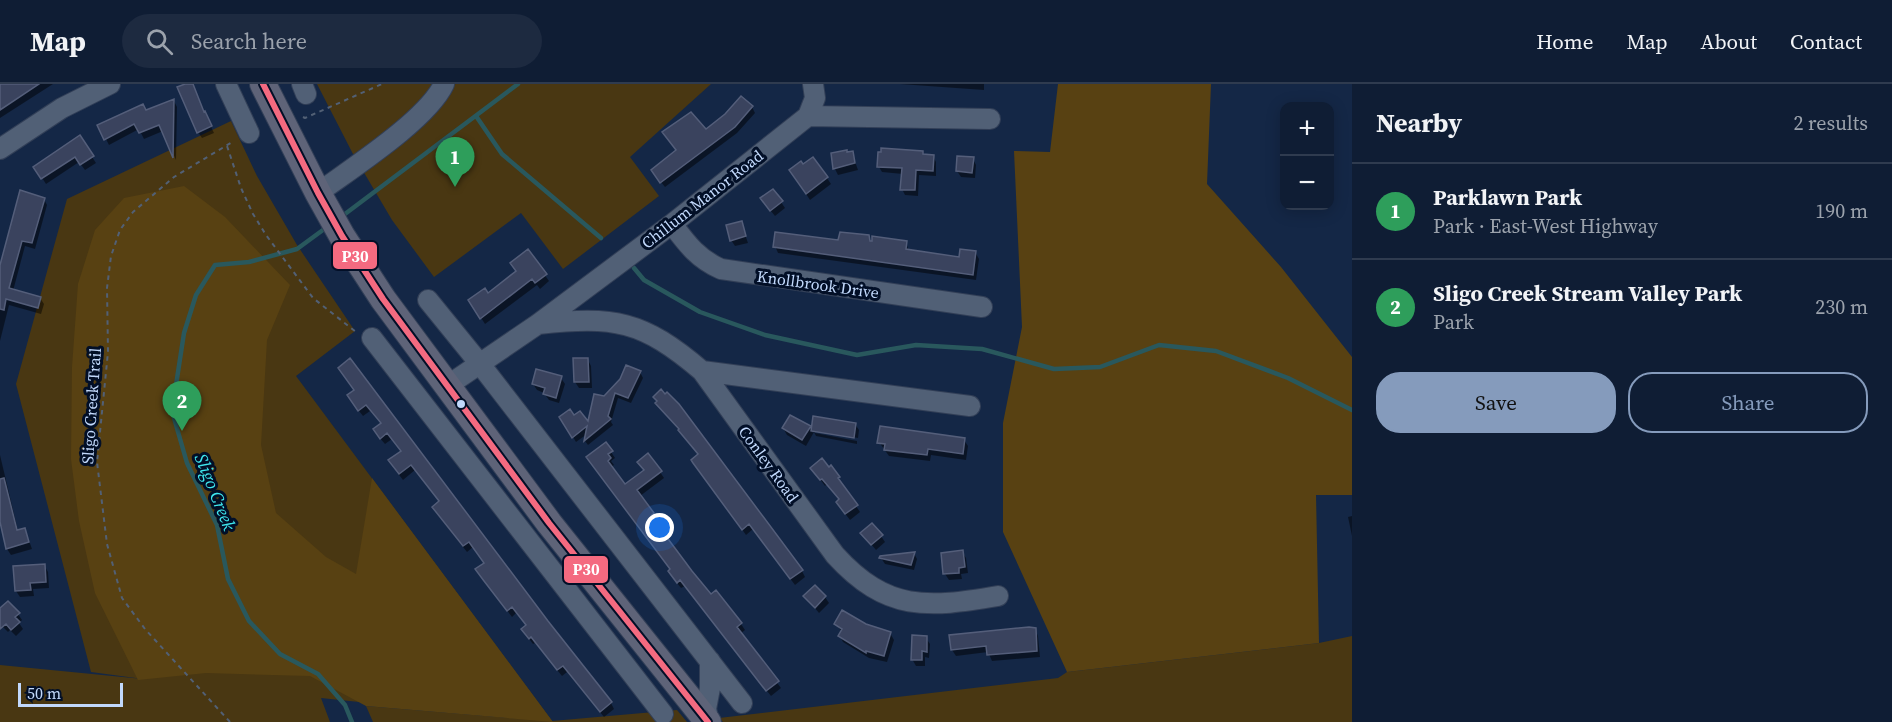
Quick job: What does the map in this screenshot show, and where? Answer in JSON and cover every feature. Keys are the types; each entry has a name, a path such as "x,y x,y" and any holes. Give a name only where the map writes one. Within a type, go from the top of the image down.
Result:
{"main road":[{"path":"262,84 342,236 383,298 549,523 708,722"}],"street":[{"path":"0,149 62,108 110,84"},
{"path":"226,84 249,133"},
{"path":"320,197 415,120 439,95 444,84"},
{"path":"813,84 815,98 808,116 990,119"},
{"name":"Chillum Manor Road","path":"447,386 538,324 672,224 808,116"},
{"name":"Knollbrook Drive","path":"672,224 691,250 702,260 721,269 982,307"},
{"path":"428,300 742,703"},
{"name":"Conley Road","path":"538,324 580,320 628,325 647,332 666,343 702,371 835,555 858,578 883,594 928,605 998,596"},
{"path":"372,338 663,714"},
{"path":"407,383 432,366"},
{"path":"702,371 970,406"},
{"path":"708,722 706,709 710,688 710,662"},
{"path":"641,686 647,691 688,697"}],"path":[{"path":"299,115 305,118 382,84"},
{"name":"Sligo Creek Trail","path":"230,722 145,629 122,598 107,544 97,462 108,352 107,288 111,256 120,230 133,212 174,177 249,133"},
{"path":"227,145 241,188 253,214 297,279 313,298 360,336 372,338"}],"shaded area":[{"path":"317,84 711,84 630,157 659,196 563,269 521,213 434,277 392,220 353,154"},
{"path":"1058,84 1211,84 1207,184 1281,267 1352,357 1352,495 1316,495 1319,643 1067,672 1003,532 1003,423 1022,327 1014,151 1050,152"},
{"path":"231,121 257,176 297,245 355,331 296,376 552,721 677,710 687,722 373,722 366,706 522,719 321,698 330,722 0,722 0,665 143,679 91,672 16,384 67,199"},
{"path":"184,186 225,217 290,285 267,340 261,445 276,513 326,557 356,574 372,478 553,722 366,706 310,676 206,673 138,680 95,593 79,521 71,459 72,367 78,284 95,230 124,198"},
{"path":"1352,636 1352,722 723,722 719,718 1058,678 1067,672 1319,643"}],"building":[{"path":"0,84 39,84 0,110"},
{"path":"193,84 212,126 197,133 177,87"},
{"path":"741,96 753,106 735,127 660,183 651,170 676,150 662,132 691,112 706,129 725,114"},
{"path":"174,99 173,158 159,125 139,133 134,124 104,140 97,125 143,104 146,110"},
{"path":"80,135 94,156 80,165 75,157 41,179 33,167"},
{"path":"881,148 923,151 923,154 934,155 933,171 916,170 915,190 900,190 902,168 877,167 878,152 881,152"},
{"path":"847,150 847,152 853,151 855,163 833,169 831,153"},
{"path":"957,156 974,157 972,173 956,171"},
{"path":"813,157 828,177 806,194 789,170 801,161 803,164"},
{"path":"773,189 783,201 770,211 760,198"},
{"path":"20,190 45,198 32,243 22,241 9,288 41,297 38,308 6,299 4,310 0,309 0,265"},
{"path":"742,221 746,236 730,241 726,225"},
{"path":"775,232 838,240 840,232 869,235 870,241 872,241 872,236 907,241 906,249 959,257 960,249 976,251 973,275 773,247"},
{"path":"528,249 547,274 535,283 532,279 480,319 468,300 485,288 488,293 516,271 510,263"},
{"path":"350,358 548,621 612,702 600,712 563,666 557,670 531,637 529,639 521,629 526,625 512,607 507,611 484,581 475,569 484,563 469,542 463,546 432,507 439,501 411,465 399,474 388,460 401,451 387,433 380,439 373,429 381,423 366,405 358,411 347,395 354,390 338,368"},
{"path":"573,358 588,358 589,382 574,382"},
{"path":"626,365 641,371 628,398 615,393 608,416 611,419 584,441 587,426 572,438 559,417 570,409 574,415 580,411 588,421 594,394 604,396 620,379"},
{"path":"536,369 562,376 556,398 543,394 545,388 532,384"},
{"path":"661,389 679,404 803,570 790,579 749,524 742,530 691,460 698,454 655,403 657,401 653,397"},
{"path":"790,415 811,426 802,440 782,428"},
{"path":"813,416 856,423 854,438 811,431"},
{"path":"880,426 965,438 963,454 928,449 927,455 884,450 885,444 877,443"},
{"path":"606,442 613,451 608,454 611,458 608,461 625,484 644,470 637,462 648,453 662,471 637,490 654,513 651,516 692,571 711,594 716,590 742,623 737,627 779,681 766,691 680,580 677,583 668,571 670,569 586,457"},
{"path":"822,458 829,467 831,465 858,505 845,514 836,502 839,499 810,468"},
{"path":"4,478 17,530 25,528 29,542 6,549 0,522 0,479"},
{"path":"872,523 883,535 871,545 860,533"},
{"path":"963,550 965,567 959,568 959,573 943,574 941,553"},
{"path":"915,552 911,565 879,558 880,556"},
{"path":"45,564 46,582 30,583 31,590 15,591 13,566"},
{"path":"815,585 826,596 815,608 803,596"},
{"path":"8,601 20,613 15,617 20,622 11,630 6,624 0,629 0,608"},
{"path":"842,610 866,624 891,632 884,656 866,651 866,653 838,636 842,629 834,624"},
{"path":"1036,628 1037,651 987,655 986,646 951,650 949,635"},
{"path":"912,635 927,636 927,652 922,651 922,660 911,660"}],"waterway":[{"name":"Sligo Creek","path":"341,217 518,84"},
{"path":"476,116 502,154 601,238"},
{"name":"Sligo Creek","path":"327,227 297,249 249,262 215,265 196,295 184,333 172,411 187,463 217,525 228,579 249,621 280,654 318,674 345,705 352,722"},
{"path":"634,268 644,280 700,312 765,335 857,355 916,345 982,349 1054,369 1100,367 1159,345 1216,351 1288,378 1352,410"}],"transit line":[{"name":"P30","path":"263,84 318,193 342,236 383,299 549,523 708,722"}],"place":[{"name":"Parklawn Park","path":"455,187"},
{"name":"Sligo Creek Stream Valley Park","path":"182,431"}]}
